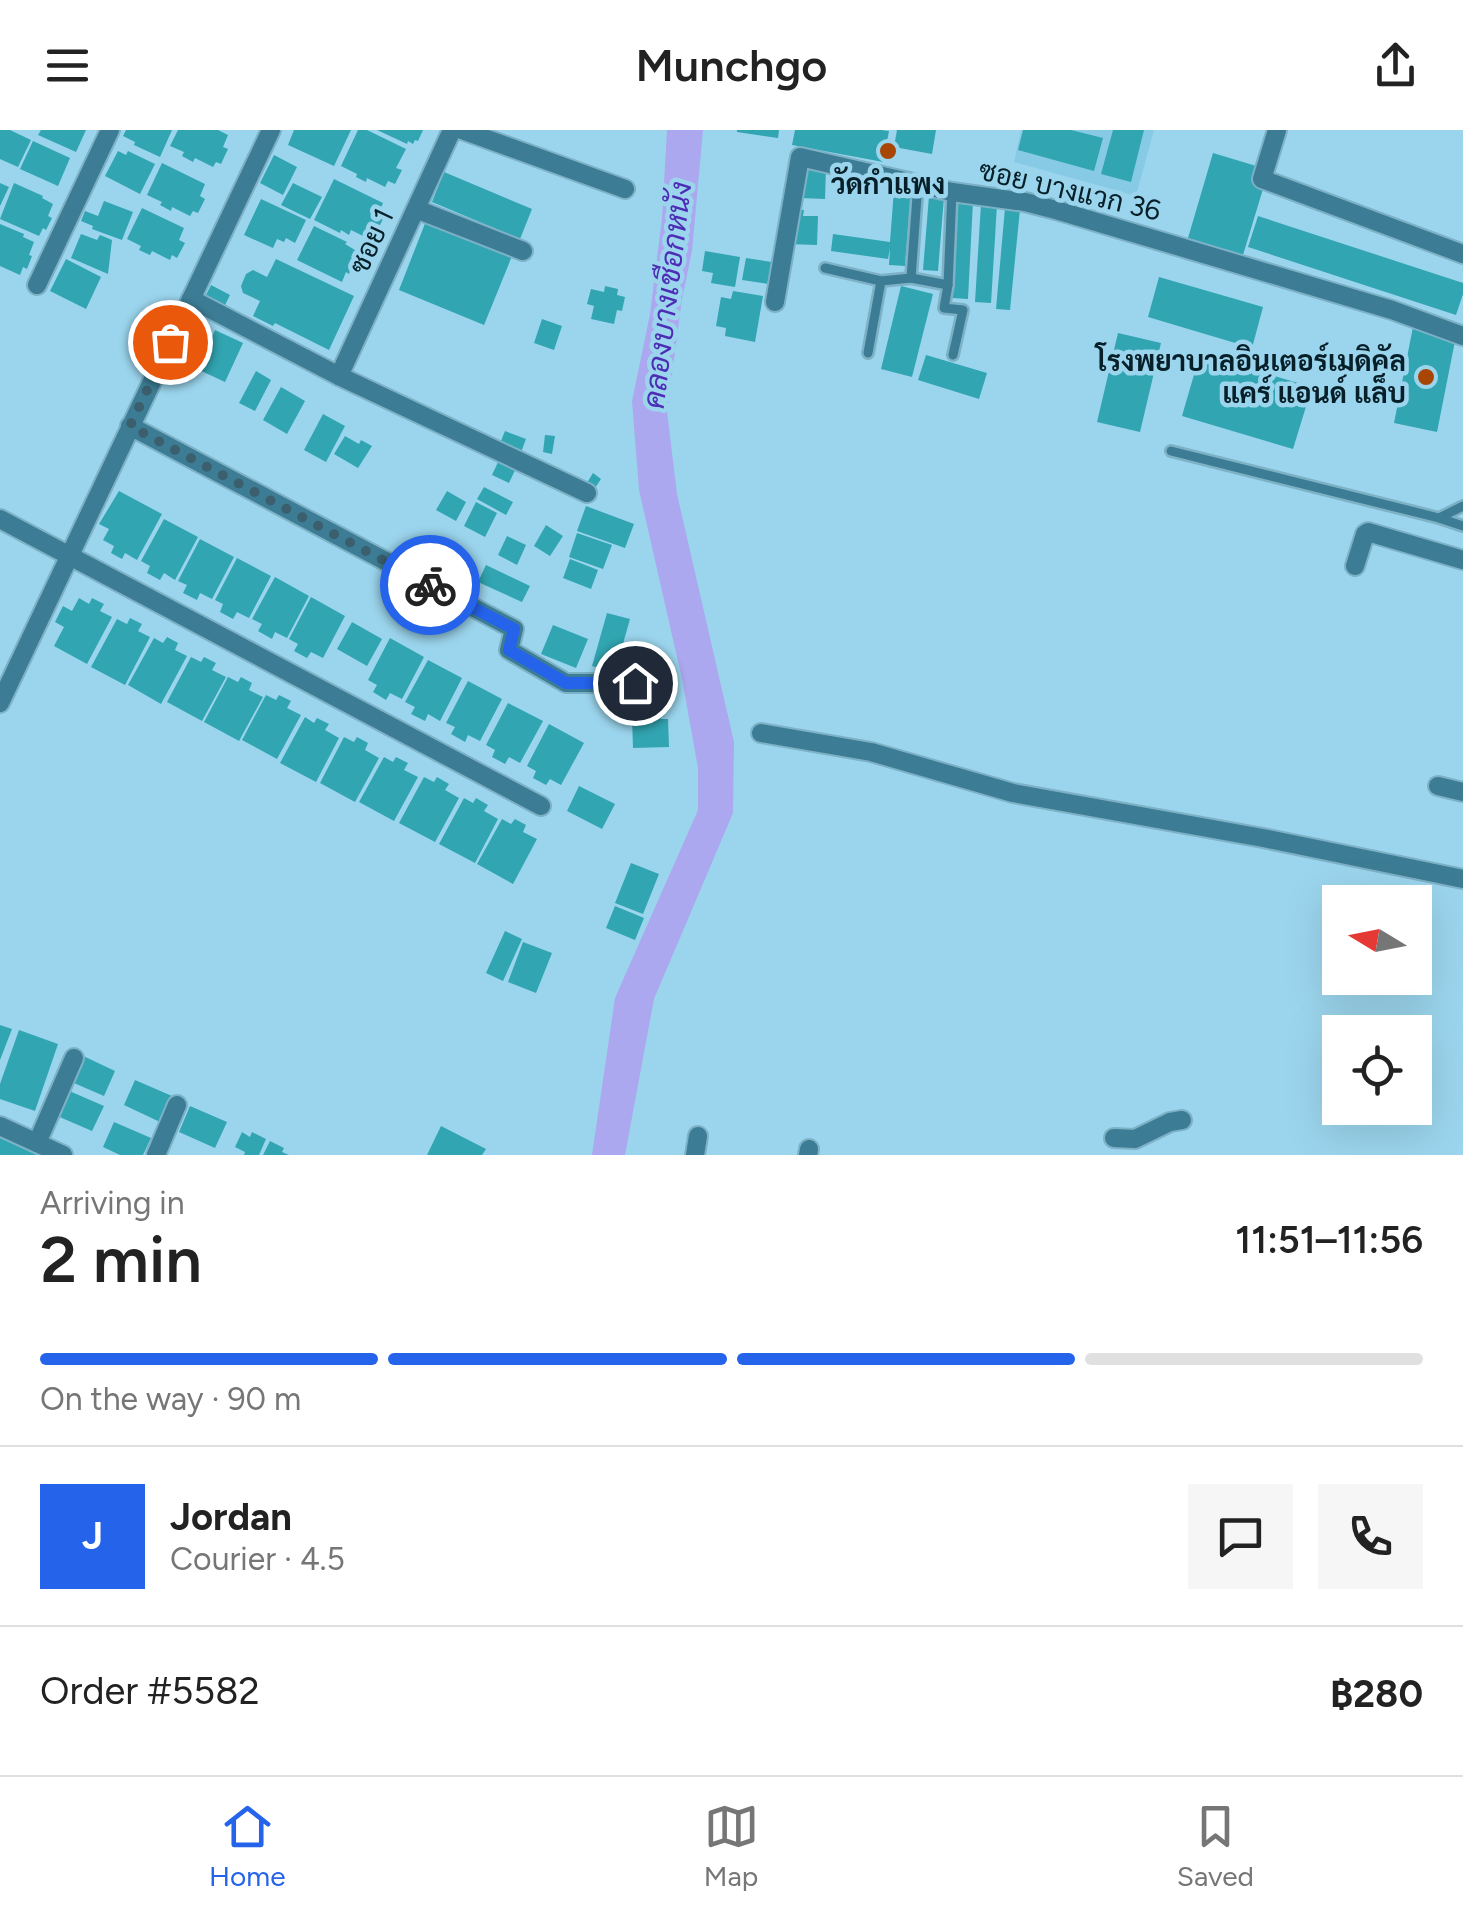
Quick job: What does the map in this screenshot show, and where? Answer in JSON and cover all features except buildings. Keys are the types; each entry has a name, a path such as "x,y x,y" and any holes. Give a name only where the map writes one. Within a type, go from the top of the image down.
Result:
{"street":[{"path":"37,285 110,130"},
{"path":"0,703 271,130"},
{"name":"ซอย 1","path":"340,376 452,130"},
{"path":"462,130 625,189"},
{"path":"1277,130 1262,180 1463,254"},
{"name":"ซอย บางแวก 36","path":"775,302 800,157 952,192 1056,210 1373,304 1463,336"},
{"path":"416,209 523,251"},
{"path":"191,299 340,376 588,493"},
{"path":"130,426 514,629 509,650 566,683 635,683"},
{"path":"0,519 541,806"},
{"path":"1355,566 1368,532 1463,560"},
{"path":"761,733 871,752 1014,793 1463,879"},
{"path":"1438,786 1463,792"},
{"path":"37,1143 74,1058"},
{"path":"156,1155 178,1105"},
{"path":"1114,1140 1135,1139 1182,1120"},
{"path":"0,1126 63,1155"}],"lane":[{"path":"911,278 918,183"},
{"path":"952,192 944,308 964,310 953,355"},
{"path":"824,268 881,281 911,278 948,284"},
{"path":"868,353 881,281"},
{"path":"1171,451 1463,526"},
{"path":"1439,518 1463,506"}],"shaded area":[{"path":"1021,130 1154,130 1136,196 1014,162"}],"water":[{"name":"คลองบางเชือกหนัง","path":"667,130 703,130 692,251 667,411 677,494 734,742 733,813 654,999 625,1155 592,1155 615,998 698,810 698,768 682,679 639,490 632,401 650,314 662,218"}],"way so far":[{"path":"170,342 130,426 430,585"}],"place":[{"name":"วัดกำแพง","path":"888,151"},
{"name":"โรงพยาบาลอินเตอร์เมดิคัล แคร์ แอนด์ แล็บ","path":"1426,377"}],"route":[{"path":"430,585 514,629 509,650 566,683 635,683"}]}
